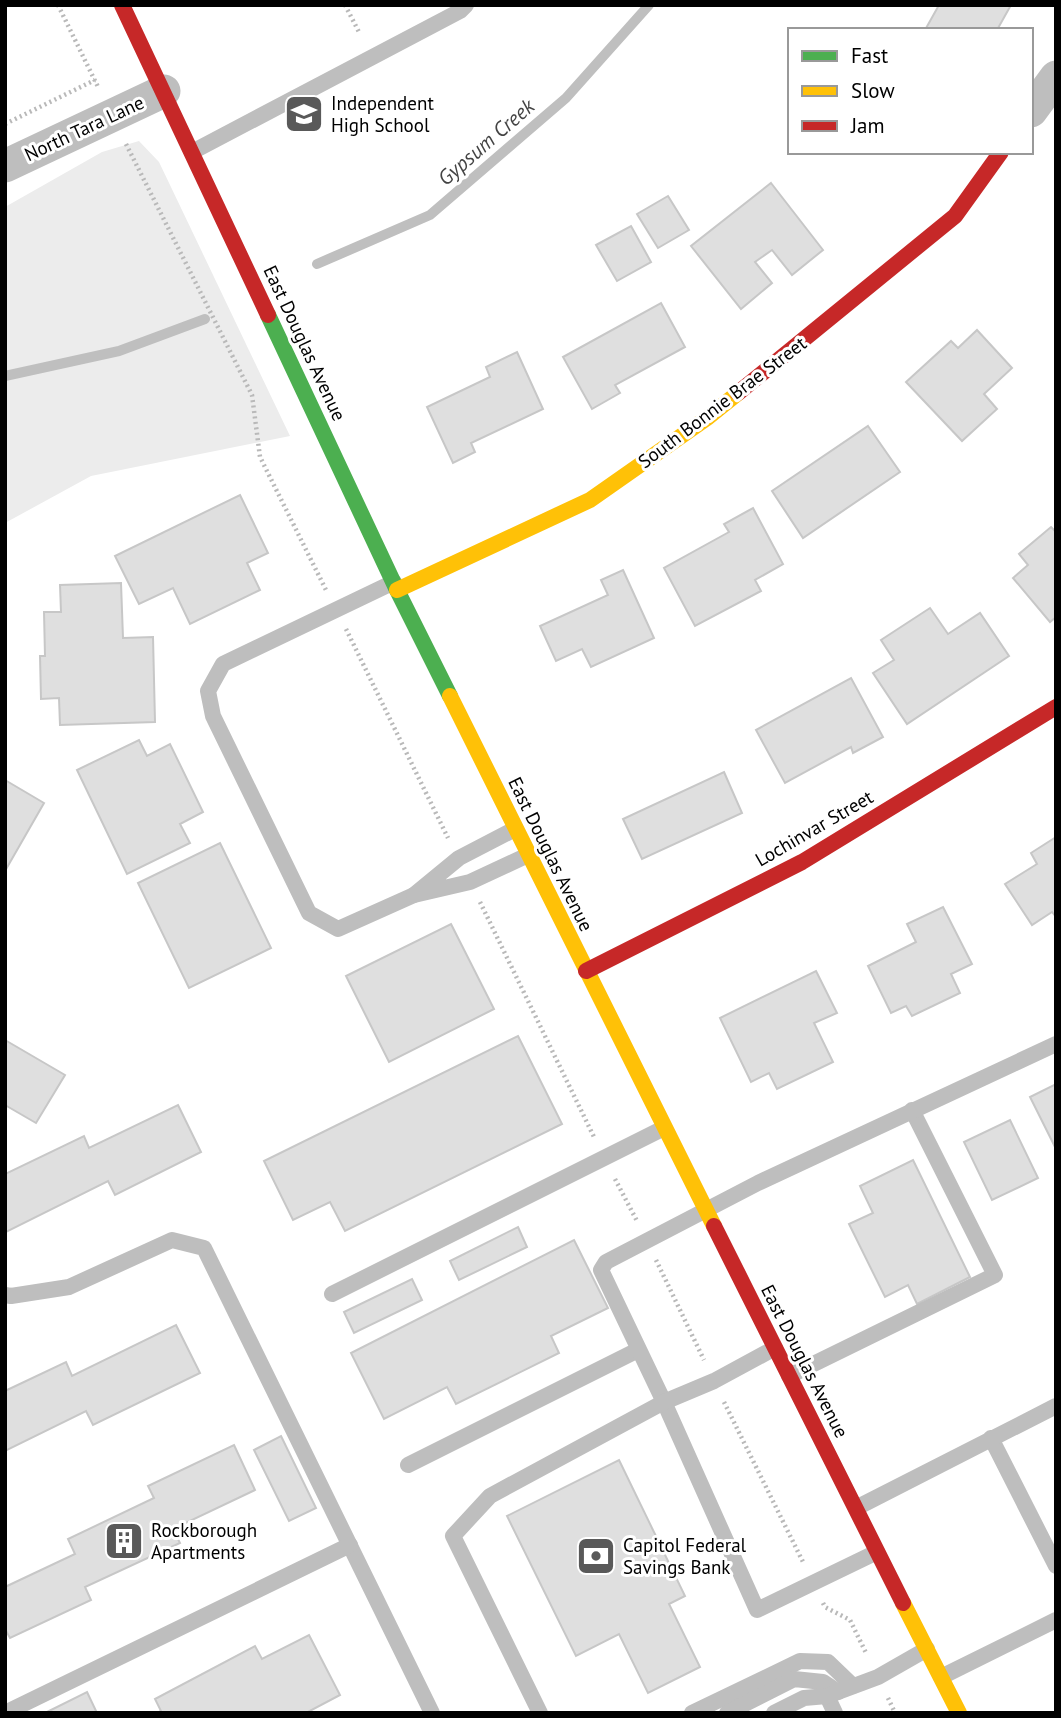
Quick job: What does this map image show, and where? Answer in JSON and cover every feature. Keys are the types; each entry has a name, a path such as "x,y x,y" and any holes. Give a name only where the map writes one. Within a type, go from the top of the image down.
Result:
{"street":[{"name":"East Douglas Avenue","path":"122,5 396,586 515,829 959,1713"},
{"path":"1033,108 1056,77"},
{"name":"North Tara Lane","path":"5,166 164,90"},
{"name":"South Bonnie Brae Street","path":"396,586 590,500 707,418 955,216 1000,154"},
{"name":"Lochinvar Street","path":"586,971 802,862 1056,707"}],"lane":[{"path":"192,152 449,18 466,5"},
{"path":"396,586 223,664 208,691 213,716 309,913 338,929 414,895 470,882 528,855"},
{"path":"414,895 458,858 515,829"},
{"path":"877,1552 757,1610 664,1402 601,1270 606,1262 758,1183 1056,1044"},
{"path":"789,1376 995,1275 912,1110"},
{"path":"332,1294 664,1128"},
{"path":"5,1295 69,1287 172,1240 204,1248 432,1713"},
{"path":"540,1713 453,1536 490,1496 664,1402 714,1381 775,1348"},
{"path":"408,1465 638,1350"},
{"path":"856,1508 1056,1406"},
{"path":"992,1438 1056,1566"},
{"path":"5,1713 350,1545"},
{"path":"941,1676 1055,1623"},
{"path":"774,1713 804,1698 839,1691 878,1677 927,1649"},
{"path":"692,1713 800,1661 828,1662 839,1691 835,1713"},
{"path":"727,1713 794,1679 823,1682 839,1691"}],"path":[{"path":"345,5 360,34"},
{"path":"5,124 95,80"}],"shaded area":[{"path":"139,141 159,162 290,436 91,476 5,523 5,207 102,152"}],"building":[{"path":"939,5 1011,5 998,28 926,28"},
{"path":"771,183 823,250 792,275 772,250 755,262 772,283 741,309 691,246"},
{"path":"668,196 689,230 658,248 637,214"},
{"path":"631,226 651,262 617,281 596,245"},
{"path":"661,303 685,347 615,385 620,393 592,409 563,357"},
{"path":"977,330 1012,368 984,394 997,409 962,441 906,382 951,341 958,348"},
{"path":"517,352 543,409 471,443 475,452 453,463 427,407 490,377 486,367"},
{"path":"868,426 900,472 803,538 772,491"},
{"path":"240,495 268,553 247,563 260,590 190,624 173,588 139,604 115,556"},
{"path":"753,508 783,564 755,580 761,591 695,626 664,568 729,532 724,524"},
{"path":"1051,527 1056,532 1056,617 1050,622 1013,578 1028,565 1019,554"},
{"path":"623,570 654,638 591,667 582,649 556,661 540,626 608,595 601,580"},
{"path":"121,583 123,638 153,637 155,722 60,725 59,698 41,699 40,656 45,656 44,612 61,612 60,585"},
{"path":"930,608 948,634 980,613 1009,656 907,724 873,673 894,660 881,640"},
{"path":"851,678 883,737 853,753 851,747 785,783 756,730"},
{"path":"139,740 147,756 170,744 203,812 180,824 190,843 127,874 77,770"},
{"path":"724,772 742,813 642,859 623,819"},
{"path":"5,780 44,803 5,871"},
{"path":"1056,837 1056,917 1052,912 1032,925 1005,884 1037,864 1031,853"},
{"path":"220,843 271,948 189,988 138,883"},
{"path":"943,907 972,964 951,974 960,993 912,1016 906,1006 891,1013 868,966 916,942 907,924"},
{"path":"451,924 494,1009 389,1062 346,976"},
{"path":"816,971 837,1013 814,1023 833,1062 777,1089 769,1073 751,1082 720,1018"},
{"path":"518,1036 562,1124 345,1231 330,1202 293,1220 264,1161"},
{"path":"5,1040 65,1075 36,1123 5,1105"},
{"path":"1056,1084 1056,1149 1030,1097"},
{"path":"178,1105 201,1152 115,1195 108,1181 6,1232 5,1174 84,1136 89,1148"},
{"path":"1010,1120 1038,1178 992,1200 964,1142"},
{"path":"913,1160 970,1277 917,1304 908,1285 885,1297 849,1224 873,1213 860,1186"},
{"path":"518,1227 527,1247 459,1280 450,1261"},
{"path":"574,1240 608,1308 551,1336 559,1353 456,1404 447,1387 384,1419 351,1353"},
{"path":"412,1279 422,1300 354,1333 344,1312"},
{"path":"176,1325 200,1373 93,1425 86,1411 5,1451 5,1391 66,1362 72,1376"},
{"path":"281,1436 316,1508 289,1521 254,1450"},
{"name":"Rockborough Apartments","path":"234,1445 255,1490 173,1529 180,1543 85,1587 91,1600 10,1638 5,1629 5,1587 75,1554 68,1539 154,1498 148,1486"},
{"name":"Capitol Federal Savings Bank","path":"619,1460 685,1596 669,1604 700,1667 648,1693 619,1634 576,1656 507,1516"},
{"path":"309,1635 340,1695 306,1713 157,1713 161,1711 155,1699 255,1646 262,1659"},
{"path":"87,1692 97,1713 45,1713"}],"waterway":[{"name":"Gypsum Creek","path":"317,264 430,215 566,98 649,5"},
{"name":"Gypsum Creek","path":"5,376 119,351 205,319"}],"traffic: fast":[{"path":"268,315 397,590 450,696"}],"traffic: slow":[{"path":"397,590 590,500 738,393"},
{"path":"450,696 714,1226"},
{"path":"903,1603 959,1713"}],"traffic: jam":[{"path":"122,5 268,315"},
{"path":"738,393 955,216 1000,154"},
{"path":"586,971 802,862 1056,707"},
{"path":"714,1226 903,1603"}],"place":[{"name":"Independent High School","path":"304,114"},
{"name":"Rockborough Apartments","path":"124,1541"},
{"name":"Capitol Federal Savings Bank","path":"596,1556"}]}
